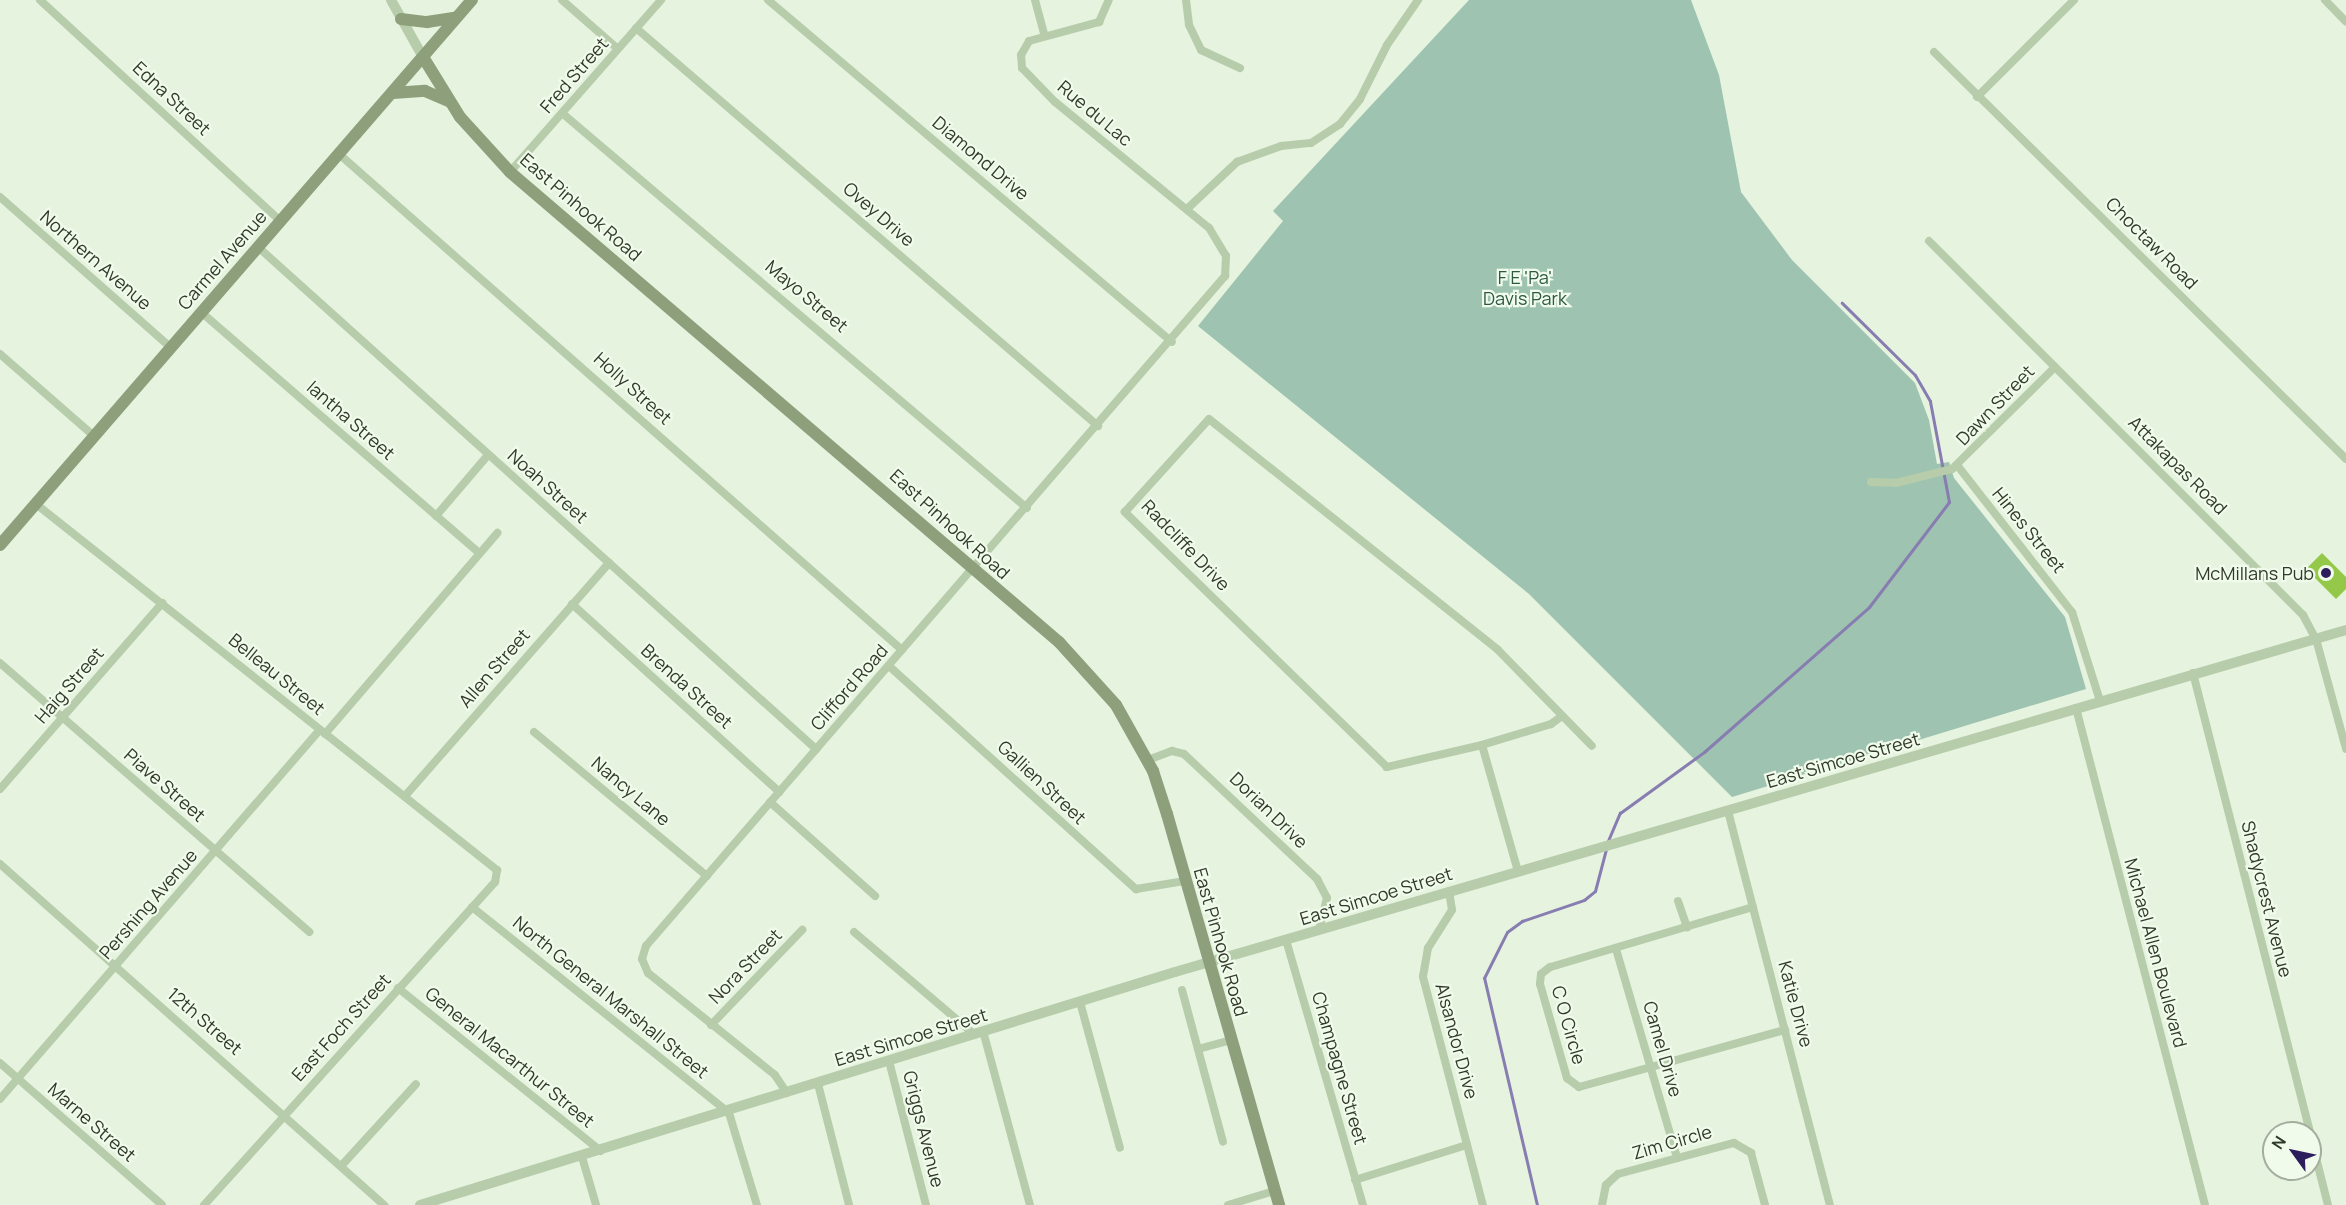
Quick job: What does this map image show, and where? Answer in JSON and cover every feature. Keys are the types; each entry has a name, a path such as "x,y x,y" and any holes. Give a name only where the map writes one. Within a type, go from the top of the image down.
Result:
{"main road":[{"name":"Carmel Avenue","path":"0,545 472,0"},
{"path":"401,19 427,22 458,17"},
{"name":"East Pinhook Road","path":"423,57 450,101 510,171 827,440 1082,663 1116,705 1148,760 1279,1205"},
{"path":"393,93 425,91 450,101"}],"street":[{"name":"Edna Street","path":"40,0 280,220"},
{"name":"East Pinhook Road","path":"391,0 423,57"},
{"path":"562,0 618,49"},
{"name":"Fred Street","path":"510,171 661,0"},
{"name":"Diamond Drive","path":"768,0 1172,342"},
{"path":"1035,0 1044,34"},
{"name":"Rue du Lac","path":"1109,0 1099,22 1044,34 1023,49 1022,68 1028,78 1187,209 1224,250 1226,270 1218,288"},
{"path":"1186,0 1189,25 1201,50 1240,68"},
{"path":"1187,209 1237,162 1281,146 1311,143 1340,124 1360,99 1387,45 1418,0"},
{"path":"1977,97 2074,0"},
{"path":"2325,0 2346,22"},
{"name":"Ovey Drive","path":"636,28 1098,426"},
{"name":"Choctaw Road","path":"1934,52 2346,459"},
{"name":"Mayo Street","path":"562,113 1027,508"},
{"name":"Holly Street","path":"339,154 902,650"},
{"name":"Northern Avenue","path":"0,198 171,348"},
{"name":"Attakapas Road","path":"1929,240 2303,615 2316,639 2346,749"},
{"name":"Noah Street","path":"258,247 816,749"},
{"name":"Clifford Road","path":"788,1093 775,1075 655,980 642,959 655,935 1218,288"},
{"name":"Iantha Street","path":"201,312 479,553"},
{"path":"0,354 94,436"},
{"name":"Dawn Street","path":"1955,467 2055,367"},
{"name":"Radcliffe Drive","path":"1562,716 1551,724 1398,768 1382,765 1125,512 1209,419 1498,650 1592,746"},
{"path":"436,516 489,455"},
{"path":"1871,482 1896,483 1955,467"},
{"name":"Hines Street","path":"1955,467 2072,612 2100,701"},
{"name":"Belleau Street","path":"36,504 497,870"},
{"name":"Pershing Avenue","path":"0,1099 215,850 323,732 496,533"},
{"name":"Allen Street","path":"405,796 609,563"},
{"name":"Haig Street","path":"0,789 162,603"},
{"name":"Brenda Street","path":"572,604 779,792"},
{"name":"East Simcoe Street","path":"420,1205 729,1113 979,1033 1449,891 2346,630"},
{"name":"Piave Street","path":"0,663 309,932"},
{"name":"Gallien Street","path":"889,666 1136,889 1185,880"},
{"name":"Shadycrest Avenue","path":"2193,673 2307,1121"},
{"name":"Michael Allen Boulevard","path":"2076,708 2205,1205"},
{"name":"Nancy Lane","path":"534,732 707,876"},
{"path":"1482,745 1518,871"},
{"name":"Dorian Drive","path":"1148,760 1172,751 1184,754 1317,879 1328,897 1319,930"},
{"path":"770,802 875,896"},
{"name":"Katie Drive","path":"1728,811 1830,1205"},
{"name":"12th Street","path":"0,864 286,1113 343,1164 384,1205"},
{"name":"East Foch Street","path":"204,1205 495,882 497,870"},
{"name":"Alsandor Drive","path":"1449,891 1450,915 1428,948 1423,977 1483,1205"},
{"path":"1677,901 1687,927"},
{"name":"North General Marshall Street","path":"472,907 729,1113"},
{"name":"C O Circle","path":"1753,907 1541,974 1564,1067 1569,1082 1584,1088 1785,1030"},
{"name":"Nora Street","path":"711,1025 802,930"},
{"path":"854,932 979,1033 1030,1205"},
{"name":"Champagne Street","path":"1286,940 1363,1205"},
{"name":"Camel Drive","path":"1616,949 1677,1158"},
{"name":"General Macarthur Street","path":"398,988 601,1151"},
{"path":"1182,990 1223,1142"},
{"path":"1080,1002 1120,1148"},
{"path":"1198,1049 1231,1040"},
{"name":"Griggs Avenue","path":"889,1061 926,1205"},
{"name":"Marne Street","path":"0,1063 162,1205"},
{"path":"343,1164 416,1084"},
{"path":"818,1084 849,1205"},
{"path":"729,1113 757,1205"},
{"name":"Zim Circle","path":"1602,1205 1606,1185 1614,1176 1728,1143 1744,1145 1751,1153 1766,1205"},
{"path":"1355,1180 1467,1145"},
{"name":"General Macarthur Street","path":"582,1157 596,1205"},
{"name":"Shadycrest Avenue","path":"2322,1181 2328,1205"},
{"path":"1228,1205 1274,1191"}],"green space":[{"name":"F E 'Pa' Davis Park","path":"1469,0 1691,0 1719,75 1741,192 1792,260 1915,383 1929,420 1937,464 1949,462 1954,478 2065,617 2086,689 1732,797 1529,594 1198,326 1283,221 1273,211"}],"building":[{"name":"McMillans Pub","path":"2322,553 2346,577 2346,589 2336,599 2306,569"}],"waterway":[{"path":"1607,843 1620,813 1704,752 1869,607 1949,502 1930,401 1915,375 1842,303"},
{"path":"1537,1205 1484,978 1507,932 1522,921 1584,900 1595,891 1606,849"}],"place":[{"name":"McMillans Pub","path":"2326,573"}]}
